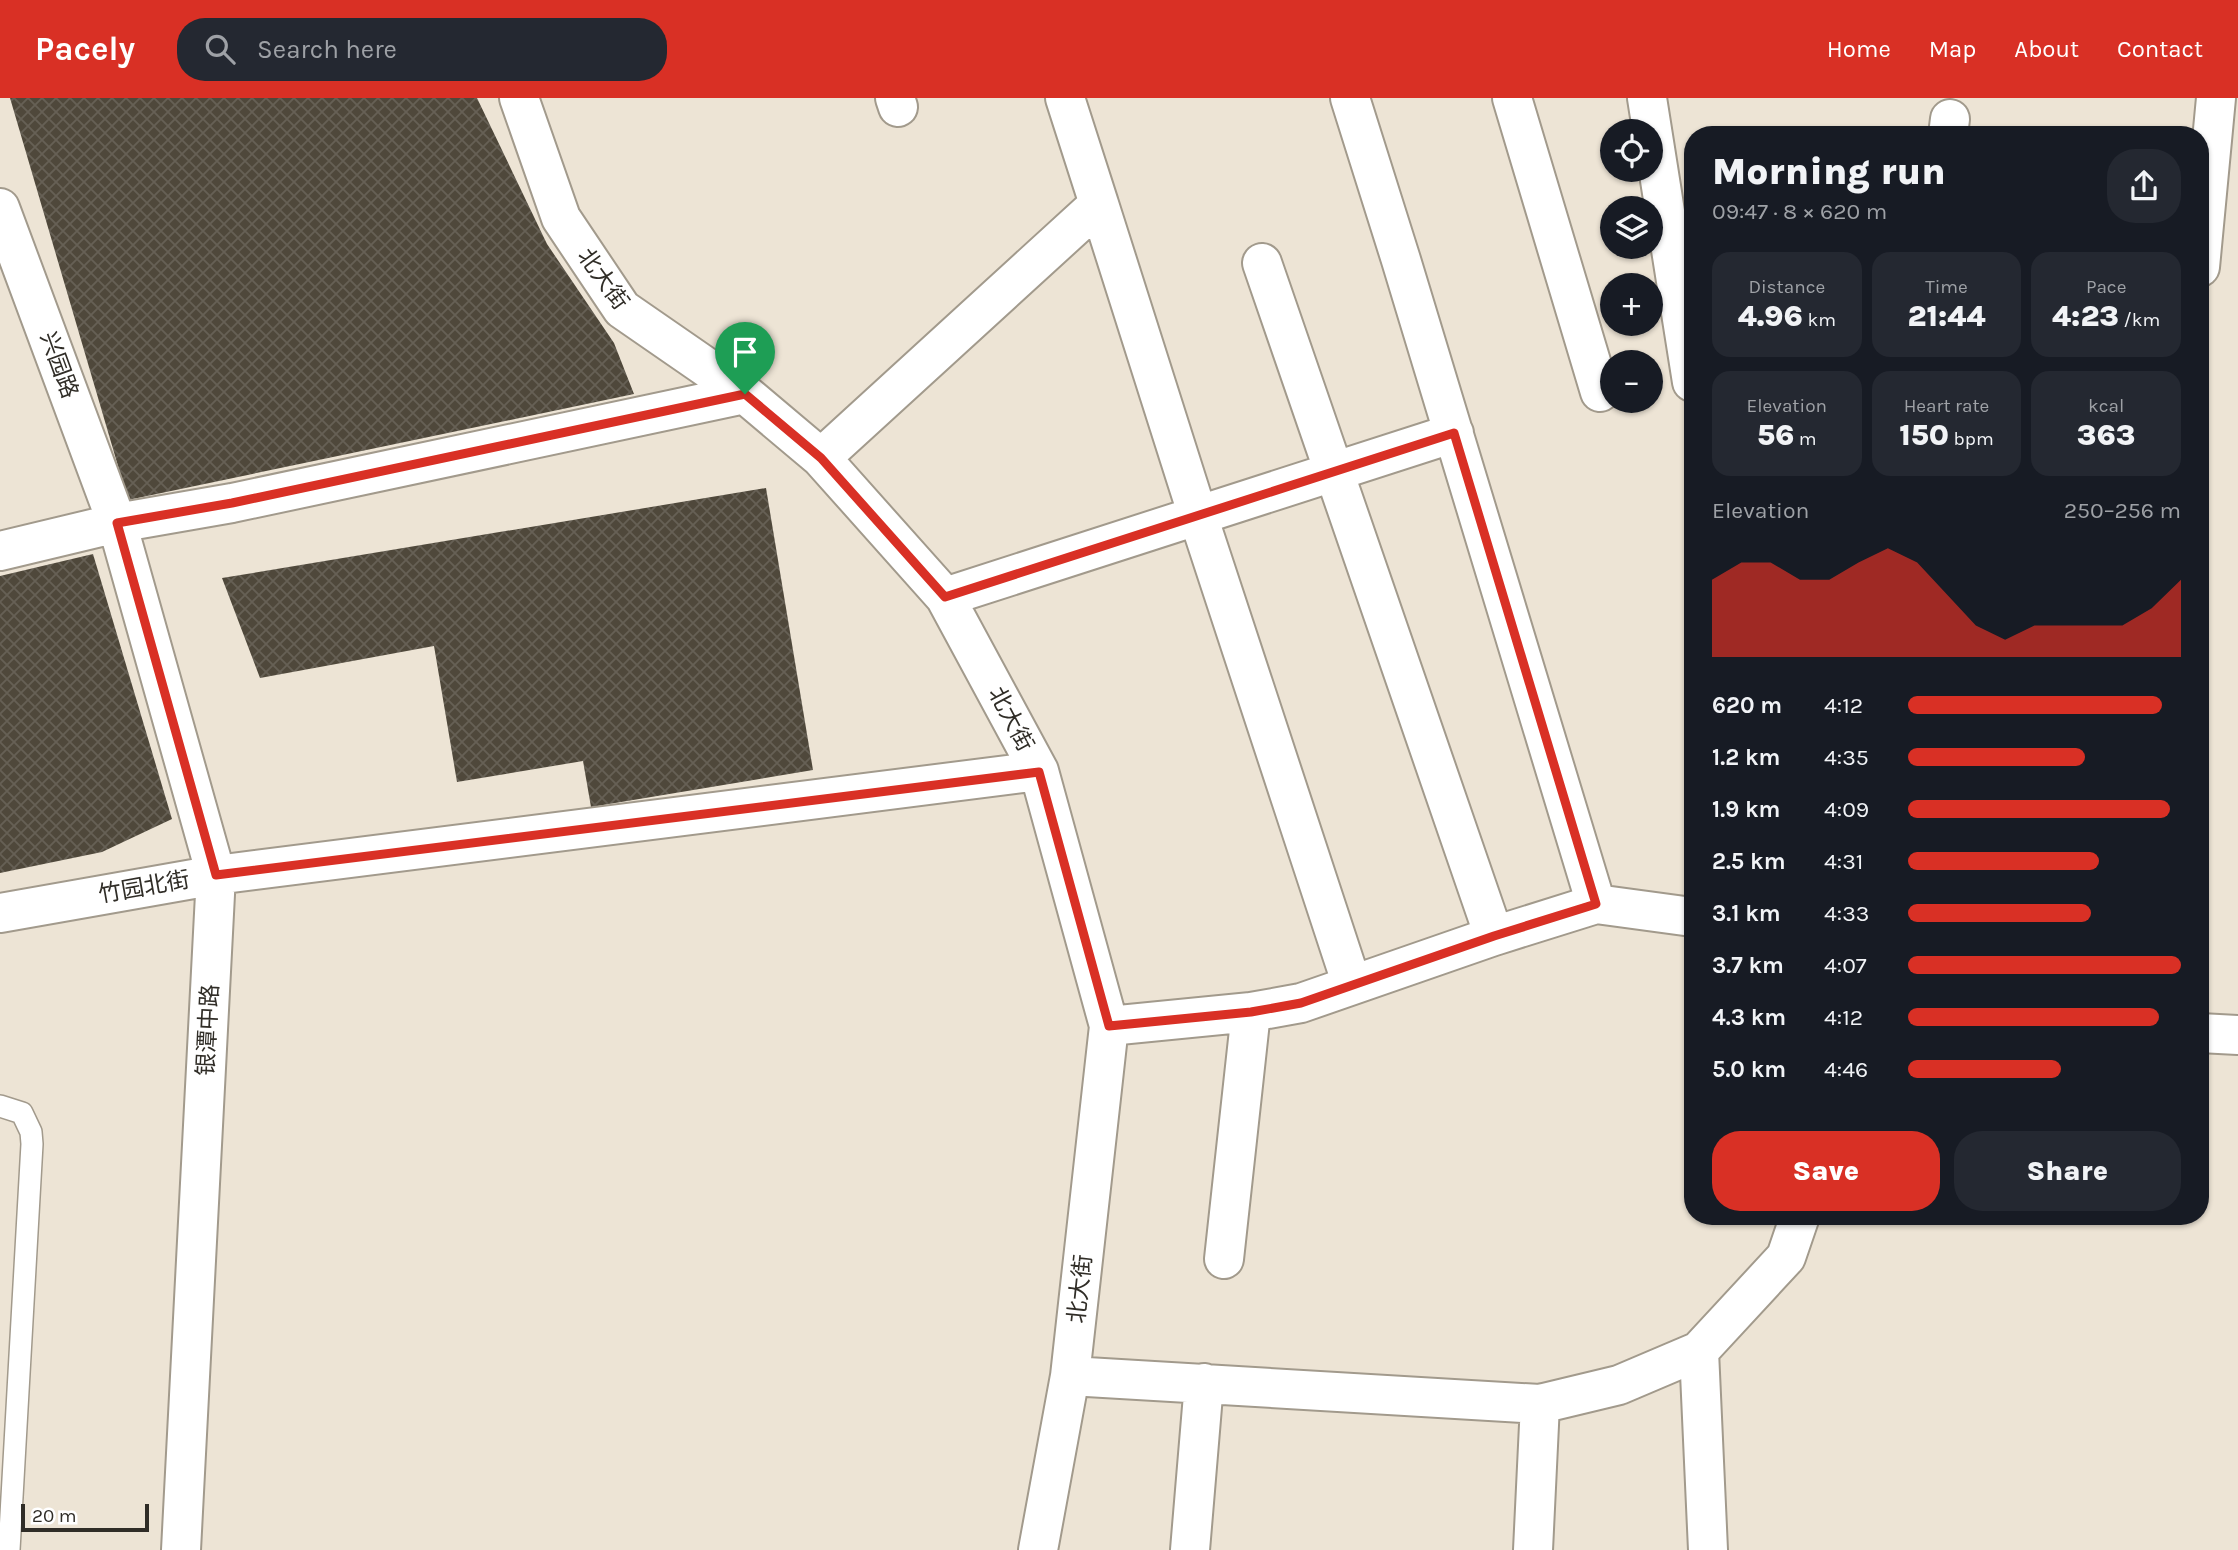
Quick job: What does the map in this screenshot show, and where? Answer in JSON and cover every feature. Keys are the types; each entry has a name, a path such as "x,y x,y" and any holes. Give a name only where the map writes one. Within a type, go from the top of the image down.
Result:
{"street":[{"name":"北大街","path":"519,98 561,218 622,309 745,394 821,458 945,597 1039,772 1109,1026 1070,1376 1038,1550"},
{"path":"1065,98 1198,516 1352,985"},
{"path":"1350,98 1596,904"},
{"path":"1512,98 1600,392"},
{"path":"1647,98 1684,332"},
{"path":"2209,172 2216,98"},
{"path":"821,458 1099,204"},
{"name":"兴园路","path":"0,208 117,523"},
{"path":"1262,263 1494,936"},
{"path":"0,551 117,523 232,503 745,394"},
{"path":"945,597 1454,433"},
{"name":"银潭中路","path":"117,523 216,875 181,1550"},
{"name":"竹园北街","path":"0,913 216,875 1039,772"},
{"path":"1109,1026 1251,1012 1301,1003 1494,936 1596,904 1684,916"},
{"path":"1224,1259 1251,1012"},
{"path":"2209,1033 2238,1035"},
{"path":"1070,1376 1540,1404 1619,1385 1699,1350 1786,1257 1797,1225"},
{"path":"1699,1350 1708,1550"},
{"path":"1190,1550 1204,1383"},
{"path":"1533,1550 1540,1404"}],"lane":[{"path":"0,1107 22,1113 32,1132 9,1550"}],"building":[{"path":"10,98 477,98 547,244 614,343 634,394 128,500"},
{"path":"766,488 813,770 591,807 583,761 457,782 434,646 260,678 222,578"},
{"path":"93,554 172,819 102,852 0,873 0,576"}],"route":[{"path":"745,394 821,458 945,597 1454,433 1596,904 1494,936 1301,1003 1251,1012 1109,1026 1039,772 216,875 117,523 232,503 745,394"}]}
